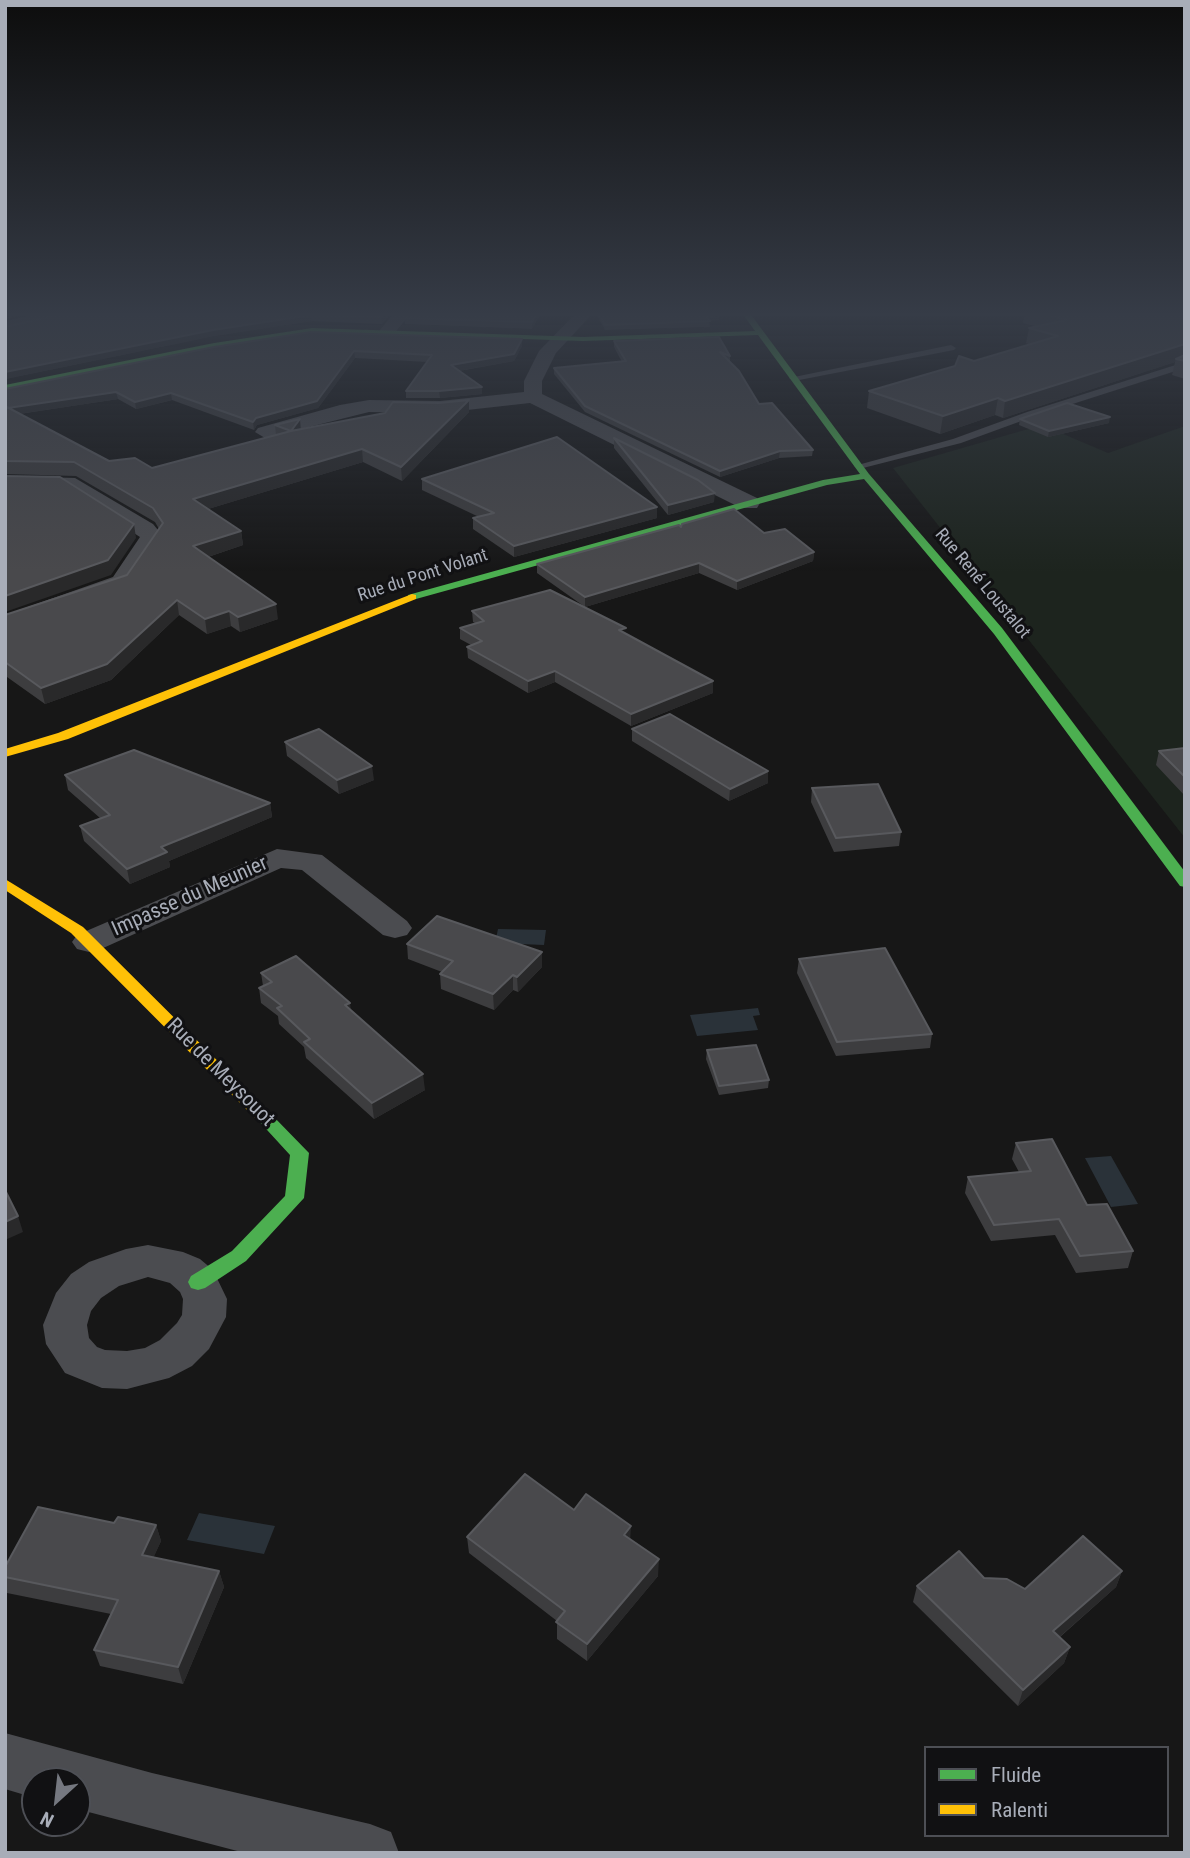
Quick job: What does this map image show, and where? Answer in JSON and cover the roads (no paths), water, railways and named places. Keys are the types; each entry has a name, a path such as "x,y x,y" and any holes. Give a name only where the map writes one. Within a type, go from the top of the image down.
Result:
{"street":[{"path":"265,432 340,411 369,406 440,407 517,399"},
{"path":"536,399 749,503"},
{"name":"Rue René Loustalot","path":"809,399 862,471 998,631 1185,883"},
{"name":"Rue du Pont Volant","path":"5,753 63,736 408,598 862,471"},
{"path":"5,482 68,482 145,529 152,536 121,582 5,623"},
{"name":"Impasse du Meunier","path":"89,942 277,858 311,862 395,928"},
{"name":"Rue de Meysouot","path":"5,883 77,930 300,1153 294,1198 239,1256 198,1282"},
{"path":"5,1762 24,1767"},
{"path":"91,1785 370,1853"}],"lane":[{"path":"862,471 1079,399"}]}
